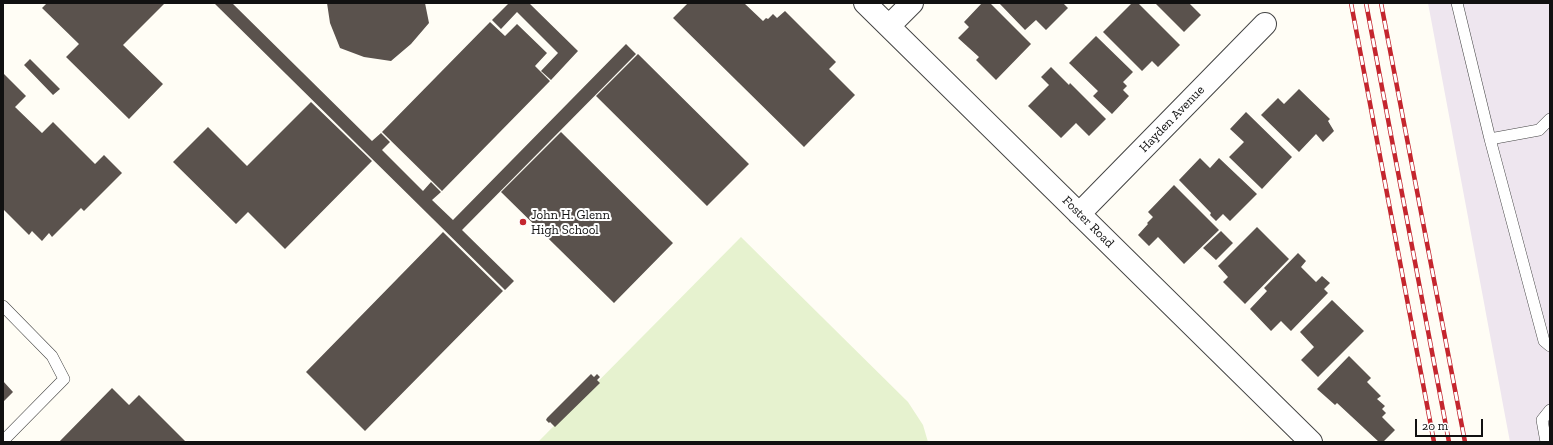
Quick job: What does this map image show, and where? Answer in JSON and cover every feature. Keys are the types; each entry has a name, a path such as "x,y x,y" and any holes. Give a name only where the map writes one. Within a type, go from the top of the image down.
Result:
{"street":[{"name":"Foster Road","path":"865,3 1311,442"},
{"path":"889,26 912,3"},
{"name":"Hayden Avenue","path":"1080,214 1265,24"}],"lane":[{"path":"1457,3 1490,139 1544,341 1550,346"},
{"path":"1490,139 1539,130 1550,120"},
{"path":"3,306 52,356 64,379 3,441"},
{"path":"1546,442 1542,420 1550,410"},
{"path":"1542,420 1550,429"}],"shaded area":[{"path":"1428,3 1550,3 1550,442 1510,442"}],"green space":[{"path":"741,237 908,402 923,425 928,442 538,442"}],"building":[{"path":"47,3 165,3 123,45 163,84 129,119 66,57 79,44 42,8"},
{"path":"214,3 232,3 372,141 381,133 390,142 382,150 423,191 431,182 441,192 432,200 453,220 626,44 636,54 462,230 514,281 505,290"},
{"path":"327,3 425,3 429,23 411,44 391,61 364,57 340,48 330,23"},
{"path":"509,3 529,3 578,51 551,80 541,71 558,53 517,12 501,29 492,20"},
{"path":"688,3 744,3 763,21 766,18 768,19 773,14 777,18 785,11 836,62 829,69 855,95 804,147 673,18"},
{"path":"982,3 990,3 1031,44 996,80 976,60 979,57 958,38 969,27 964,22"},
{"path":"999,3 1063,3 1068,8 1046,30 1036,20 1025,30"},
{"path":"1132,3 1138,3 1180,45 1158,67 1152,61 1142,71 1103,32"},
{"path":"1155,3 1189,3 1201,15 1184,32"},
{"path":"490,22 505,36 517,24 547,53 535,66 550,81 442,191 382,132"},
{"path":"1096,36 1133,72 1123,82 1127,86 1123,90 1129,96 1112,114 1093,96 1098,91 1069,63"},
{"path":"638,54 749,164 707,206 596,96"},
{"path":"30,59 60,89 53,95 24,65"},
{"path":"1051,67 1069,85 1070,83 1106,119 1089,136 1076,123 1061,138 1028,106 1049,85 1041,77"},
{"path":"3,73 26,96 15,107 42,133 53,122 95,164 104,155 122,173 84,211 81,208 52,237 49,233 42,241 32,231 29,235 3,209"},
{"path":"1299,89 1330,119 1328,121 1334,131 1323,142 1316,134 1299,152 1261,115 1278,98 1284,104"},
{"path":"311,102 372,161 285,249 248,212 236,224 173,162 208,127 247,166"},
{"path":"1246,112 1292,157 1262,189 1229,157 1244,142 1230,129"},
{"path":"561,132 673,243 614,303 501,192"},
{"path":"1200,158 1210,168 1219,158 1257,194 1230,221 1223,214 1216,221 1210,215 1211,213 1179,180"},
{"path":"1174,185 1219,230 1184,264 1158,237 1149,246 1138,235 1153,217 1148,212"},
{"path":"1257,227 1289,259 1245,304 1223,282 1228,277 1218,266"},
{"path":"1221,231 1233,243 1216,260 1203,248"},
{"path":"443,232 503,291 365,431 306,372"},
{"path":"1298,253 1306,261 1301,267 1316,282 1322,276 1330,283 1324,289 1328,293 1291,331 1281,321 1271,331 1250,309 1267,291 1264,288"},
{"path":"1332,300 1364,331 1318,377 1301,360 1314,347 1300,332"},
{"path":"1349,356 1371,378 1367,382 1381,396 1377,399 1385,406 1382,409 1386,413 1382,417 1395,430 1383,442 1379,442 1337,403 1335,405 1317,389"},
{"path":"591,374 594,377 597,374 600,377 597,380 600,383 555,427 550,422 549,423 546,420 547,418"},
{"path":"3,381 13,392 3,402"},
{"path":"112,388 129,405 139,395 186,442 59,442"}],"railway":[{"path":"1351,3 1434,442"},
{"path":"1366,3 1449,442"},
{"path":"1381,3 1465,442"}],"place":[{"name":"John H. Glenn High School","path":"523,222"}]}
